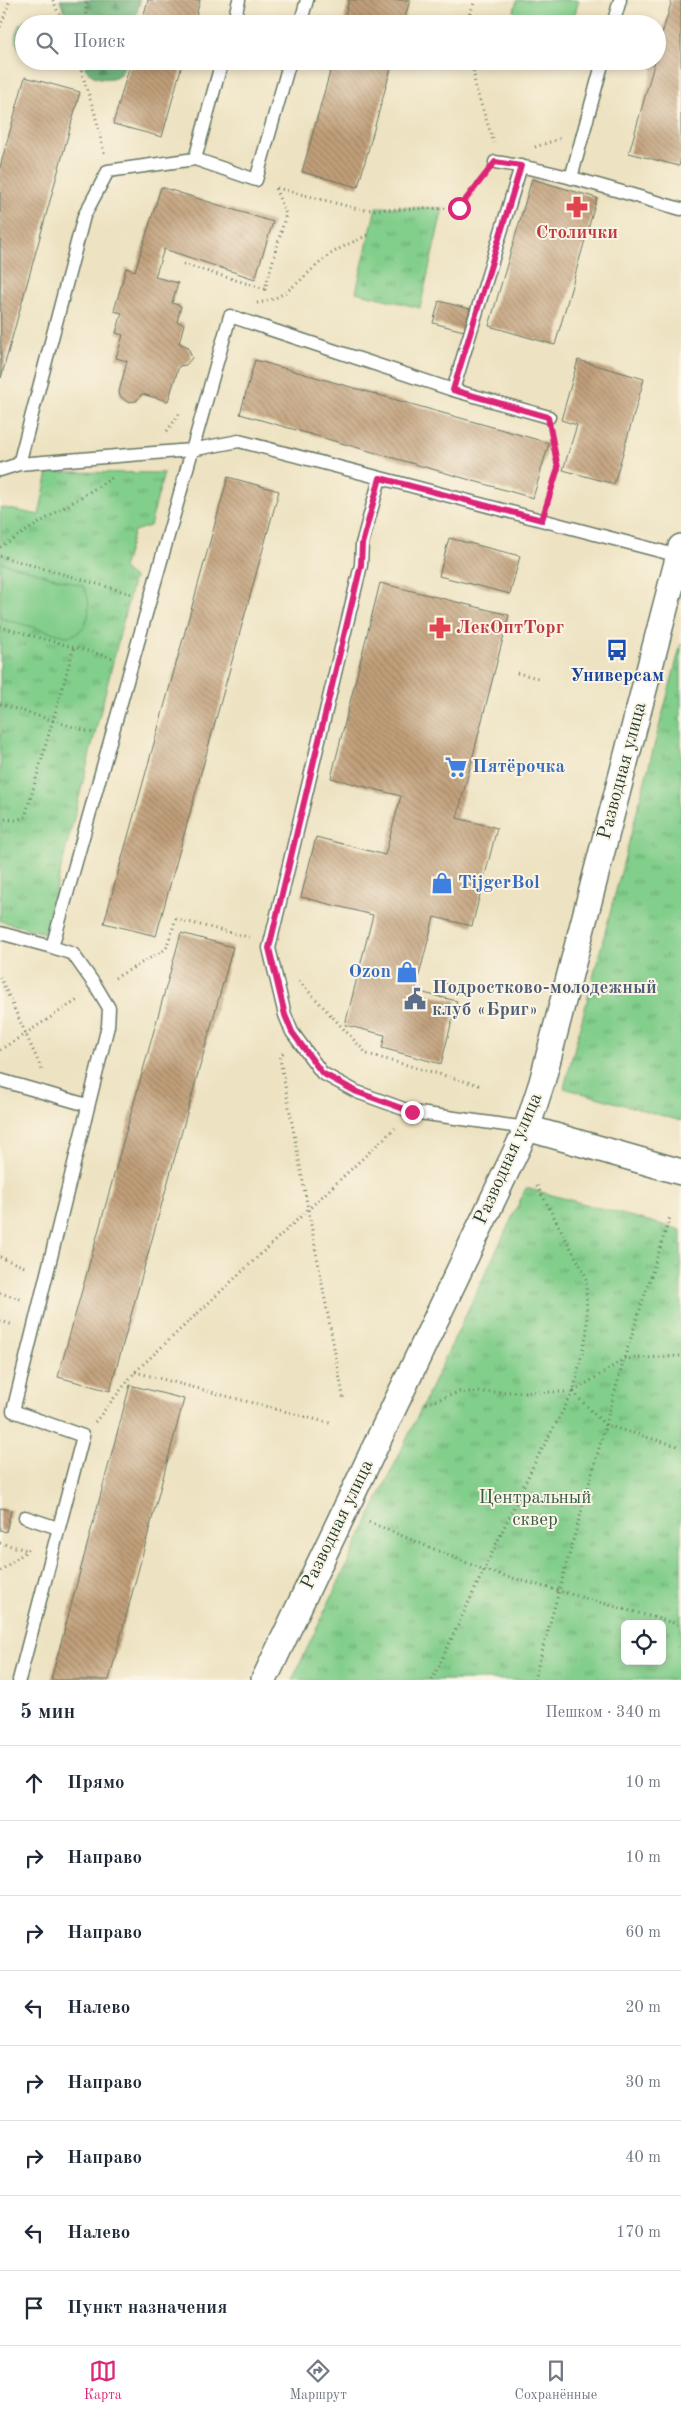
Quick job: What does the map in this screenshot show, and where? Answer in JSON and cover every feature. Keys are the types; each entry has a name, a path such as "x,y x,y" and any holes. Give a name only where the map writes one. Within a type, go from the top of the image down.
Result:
{"street":[{"name":"Разводная улица","path":"264,1680 526,1128 542,1082 680,551"},
{"path":"526,1128 681,1172"}],"lane":[{"path":"235,15 239,0"},
{"path":"303,15 307,0"},
{"path":"616,15 620,0"},
{"path":"195,159 220,70"},
{"path":"19,464 84,216 108,171 195,159 256,180 287,70"},
{"path":"571,178 600,70"},
{"path":"495,162 571,178 681,209"},
{"path":"453,390 521,166"},
{"path":"52,947 230,316 453,390 548,417"},
{"path":"0,470 19,464 191,450 239,441 542,520 680,551"},
{"path":"380,478 362,544 361,565 269,948 285,1015 292,1032 322,1073 357,1092 412,1112 526,1128"},
{"path":"0,933 73,954 109,1008 108,1026 87,1104 12,1411 83,1436 19,1680"},
{"path":"0,1080 87,1104"},
{"path":"25,1517 58,1528"}],"path":[{"path":"0,26 10,0"},
{"path":"53,0 59,15"},
{"path":"86,15 88,0"},
{"path":"470,15 474,0"},
{"path":"82,70 95,114 108,171"},
{"path":"256,180 277,188 362,210 459,208 495,162 498,153 475,86 474,70"},
{"path":"531,148 584,129"},
{"path":"184,264 265,289 286,214 277,188"},
{"path":"542,520 558,468 548,417"},
{"path":"0,547 152,454"},
{"path":"0,556 149,599"},
{"path":"0,627 132,663"},
{"path":"0,819 17,820 24,817 54,721 74,648"},
{"path":"517,673 538,678"},
{"path":"0,704 110,738"},
{"path":"0,977 46,1079"},
{"path":"442,998 446,982"},
{"path":"0,1050 97,988"},
{"path":"292,1032 280,1059 344,1401"},
{"path":"83,1436 135,1372 412,1112"},
{"path":"432,1680 534,1464 573,1392 587,1332 586,1276 536,1184"},
{"path":"534,1680 624,1359 670,1217"},
{"path":"0,1257 46,1276"},
{"path":"423,1405 459,1392 573,1392 624,1359 681,1356"},
{"path":"135,1372 333,1424"},
{"path":"573,1392 605,1425 681,1447"},
{"path":"367,1522 484,1570 681,1625"},
{"path":"0,1571 58,1528"},
{"path":"0,1543 28,1550"}],"green space":[{"path":"60,0 140,0 136,15 65,15"},
{"path":"517,0 579,0 575,15 513,15"},
{"path":"87,70 123,70 121,74 116,77 104,79"},
{"path":"376,207 443,208 420,308 356,292"},
{"path":"48,472 164,473 150,526 134,531 123,569 134,578 45,933 0,921 0,507 39,515"},
{"path":"0,562 83,586 89,610 85,625 73,635 65,636 0,618"},
{"path":"681,644 681,1121 564,1088"},
{"name":"Центральный сквер","path":"526,1188 681,1230 681,1680 292,1680"}],"building":[{"path":"148,0 200,0 196,15 144,15"},
{"path":"349,0 410,0 406,15 345,15"},
{"path":"672,0 681,0 681,159 679,166 629,153 652,70 666,70 666,20"},
{"path":"128,70 181,70 162,137 113,124"},
{"path":"330,70 390,70 358,187 302,172"},
{"path":"25,77 80,92 1,378 0,167"},
{"path":"532,179 597,198 555,345 489,326"},
{"path":"161,187 273,222 255,279 164,249 155,277 178,283 172,303 181,306 177,322 184,324 179,343 188,347 192,358 186,365 179,366 168,401 142,394 136,401 127,402 120,396 119,392 127,361 116,358 123,335 116,333 122,313 114,311 126,268 135,271"},
{"path":"439,301 470,309 464,331 433,323"},
{"path":"255,360 549,443 533,498 240,414"},
{"path":"578,360 644,379 614,484 563,470 577,425 561,420"},
{"path":"228,477 279,491 156,936 104,923"},
{"path":"449,538 520,556 510,594 439,576"},
{"path":"380,583 509,615 457,818 497,828 472,926 434,917 415,991 457,1001 441,1064 382,1048 385,1035 345,1025 373,915 301,897 316,837 385,855 401,796 331,778"},
{"path":"181,933 233,947 110,1391 58,1377"},
{"path":"130,1385 184,1399 109,1680 51,1680"},
{"path":"0,1508 11,1510 6,1532 0,1530"}],"place":[{"name":"Столички","path":"577,207"},
{"name":"ЛекОптТорг","path":"440,628"},
{"name":"Универсам","path":"617,650"},
{"name":"Пятёрочка","path":"456,767"},
{"name":"TijgerBol","path":"442,883"},
{"name":"Ozon","path":"407,972"},
{"name":"Подростково-молодежный клуб «Бриг»","path":"415,999"}],"route":[{"path":"412,1112 357,1092 322,1073 292,1032 275,979 269,948 361,565 362,544 380,478 542,520 558,468 548,417 453,390 521,166 495,162 459,208"}]}
